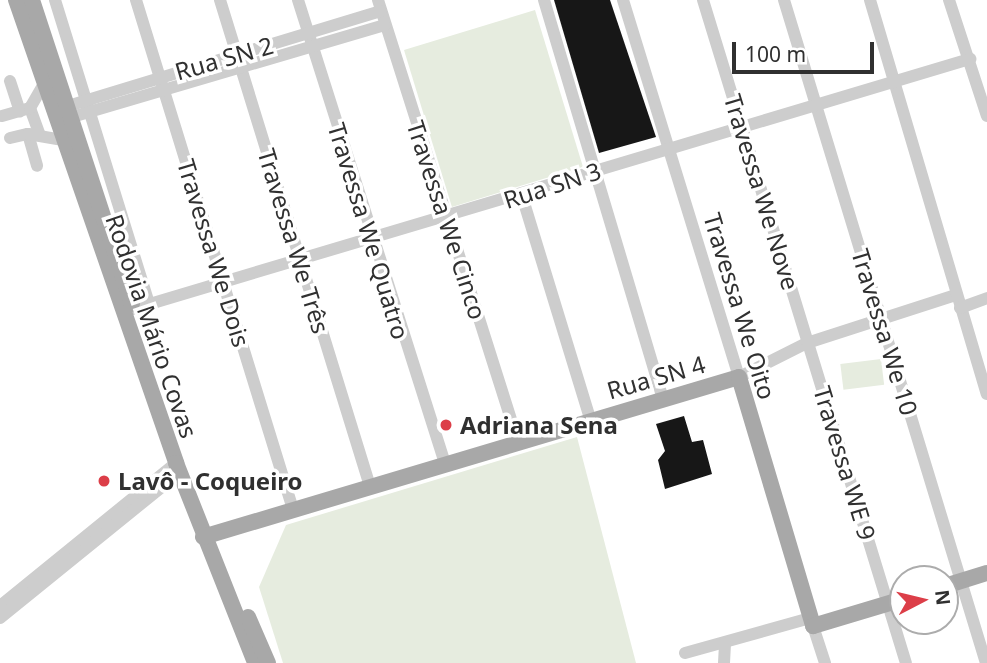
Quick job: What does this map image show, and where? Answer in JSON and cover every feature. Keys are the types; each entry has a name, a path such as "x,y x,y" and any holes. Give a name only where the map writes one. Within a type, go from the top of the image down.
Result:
{"main road":[{"name":"Rodovia Mário Covas","path":"16,0 46,76 178,467 268,663"},
{"name":"Rodovia Mário Covas","path":"32,0 208,535 255,663"},
{"name":"Rua SN 4","path":"208,535 369,483 739,377"},
{"name":"Travessa We Oito","path":"739,377 811,622"},
{"path":"959,582 987,573"},
{"path":"811,622 889,603"}],"street":[{"path":"55,0 149,303"},
{"name":"Travessa We Dois","path":"136,0 292,506"},
{"name":"Travessa We Três","path":"220,0 369,483"},
{"name":"Travessa We Quatro","path":"298,0 369,236 444,461"},
{"path":"544,0 663,398"},
{"name":"Travessa We Oito","path":"623,0 739,377"},
{"name":"Travessa We Nove","path":"703,0 807,343"},
{"name":"Travessa We 10","path":"784,0 986,663"},
{"path":"870,0 896,80 956,295 987,394"},
{"path":"949,0 987,116"},
{"name":"Rua SN 2","path":"70,112 160,77 308,34 380,6"},
{"name":"Travessa We Cinco","path":"380,6 517,439"},
{"name":"Rua SN 2","path":"88,106 165,91 385,24"},
{"name":"Rua SN 3","path":"133,309 369,236 448,218 522,196 667,149 970,59"},
{"path":"2,116 25,110 46,76"},
{"path":"10,81 34,135 37,166"},
{"path":"10,138 34,135 67,141"},
{"path":"522,196 590,419"},
{"name":"Rua SN 4","path":"739,377 807,343 880,317 956,295"},
{"path":"960,308 987,298"},
{"name":"Travessa WE 9","path":"807,343 889,581"},
{"path":"0,606 178,467"},
{"path":"0,618 85,542"},
{"path":"685,653 811,622 825,663"},
{"name":"Travessa WE 9","path":"901,635 906,663"},
{"path":"724,663 725,643"}],"shaded area":[{"path":"535,10 583,167 452,207 404,50"},
{"path":"881,359 884,385 843,390 840,364"},
{"path":"577,437 636,663 283,663 259,587 286,525"}],"building":[{"path":"554,0 610,0 656,137 599,153"},
{"path":"684,416 692,442 703,440 712,474 665,489 658,460 665,451 656,424"}],"place":[{"name":"Adriana Sena","path":"446,425"},
{"name":"Lavô - Coqueiro","path":"104,481"}]}
